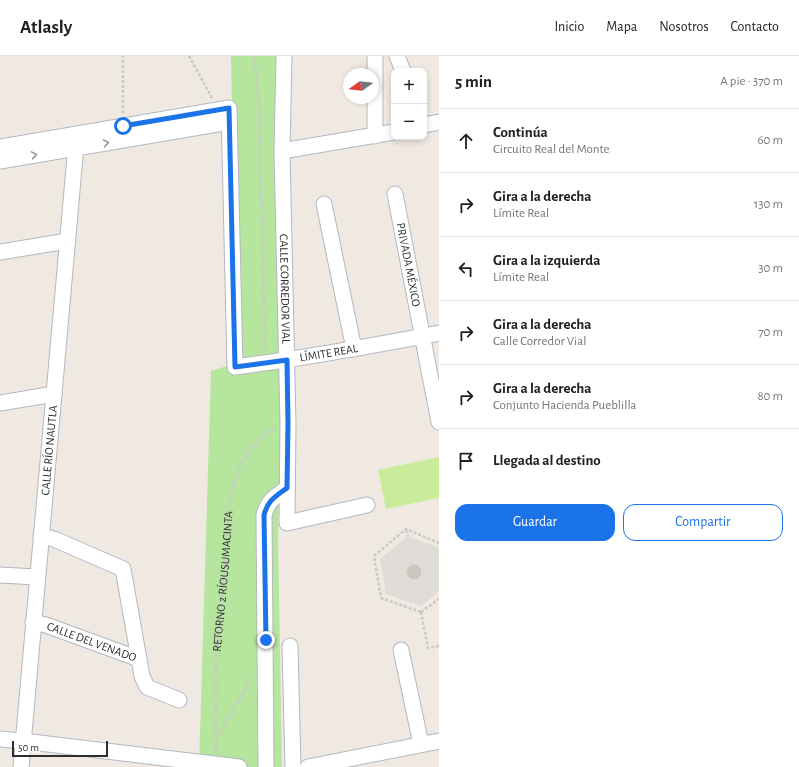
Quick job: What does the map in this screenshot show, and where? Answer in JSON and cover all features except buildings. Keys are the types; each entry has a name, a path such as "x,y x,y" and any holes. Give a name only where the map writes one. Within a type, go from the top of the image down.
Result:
{"street":[{"name":"CALLE CORREDOR VIAL","path":"284,56 282,151 288,424 287,523 367,505"},
{"path":"375,56 375,136"},
{"path":"397,56 402,68"},
{"path":"0,161 76,141 123,126 225,113"},
{"path":"0,147 76,141 225,113"},
{"name":"LÍMITE REAL","path":"225,113 235,367 354,349 439,333"},
{"path":"427,124 439,122"},
{"path":"282,151 391,133"},
{"name":"CALLE RÍO NAUTLA","path":"21,767 76,141"},
{"name":"PRIVADA MÉXICO","path":"394,194 439,422"},
{"path":"324,204 354,349"},
{"path":"0,252 67,241"},
{"path":"0,403 54,394"},
{"path":"266,767 264,515 267,505 272,499 287,488"},
{"name":"CALLE DEL VENADO","path":"41,536 54,539 123,569 139,659"},
{"path":"0,575 37,577"},
{"name":"CALLE DEL VENADO","path":"33,622 46,625 139,659"},
{"path":"290,646 293,767"},
{"path":"401,650 421,744"},
{"path":"139,659 142,676 147,687 179,700"},
{"path":"0,739 239,767"},
{"path":"308,767 439,741"}],"path":[{"path":"123,56 123,126"},
{"path":"189,56 214,101 225,113"},
{"path":"254,56 259,102 265,363"},
{"name":"RETORNO 2 RÍOUSUMACINTA","path":"215,764 216,658 225,565 229,502 241,463 263,434 288,424"},
{"path":"406,529 408,536"},
{"path":"406,529 439,543"},
{"path":"406,529 374,556 381,598 422,612"},
{"path":"422,612 439,599"},
{"path":"422,612 428,648 439,646"},
{"path":"216,738 245,691 254,669"}],"green space":[{"path":"231,56 283,56 282,359 278,540 282,767 199,767 211,371 237,363"},
{"path":"439,457 439,498 386,509 378,470"}],"shaded area":[{"path":"408,536 439,548 439,591 421,606 386,594 380,559","holes":["413,565 420,567 422,571 420,577 416,580 409,577 407,572 409,567"]}],"route":[{"path":"123,126 229,108 235,367 287,360 287,488 272,499 267,505 264,515 266,640"}]}
